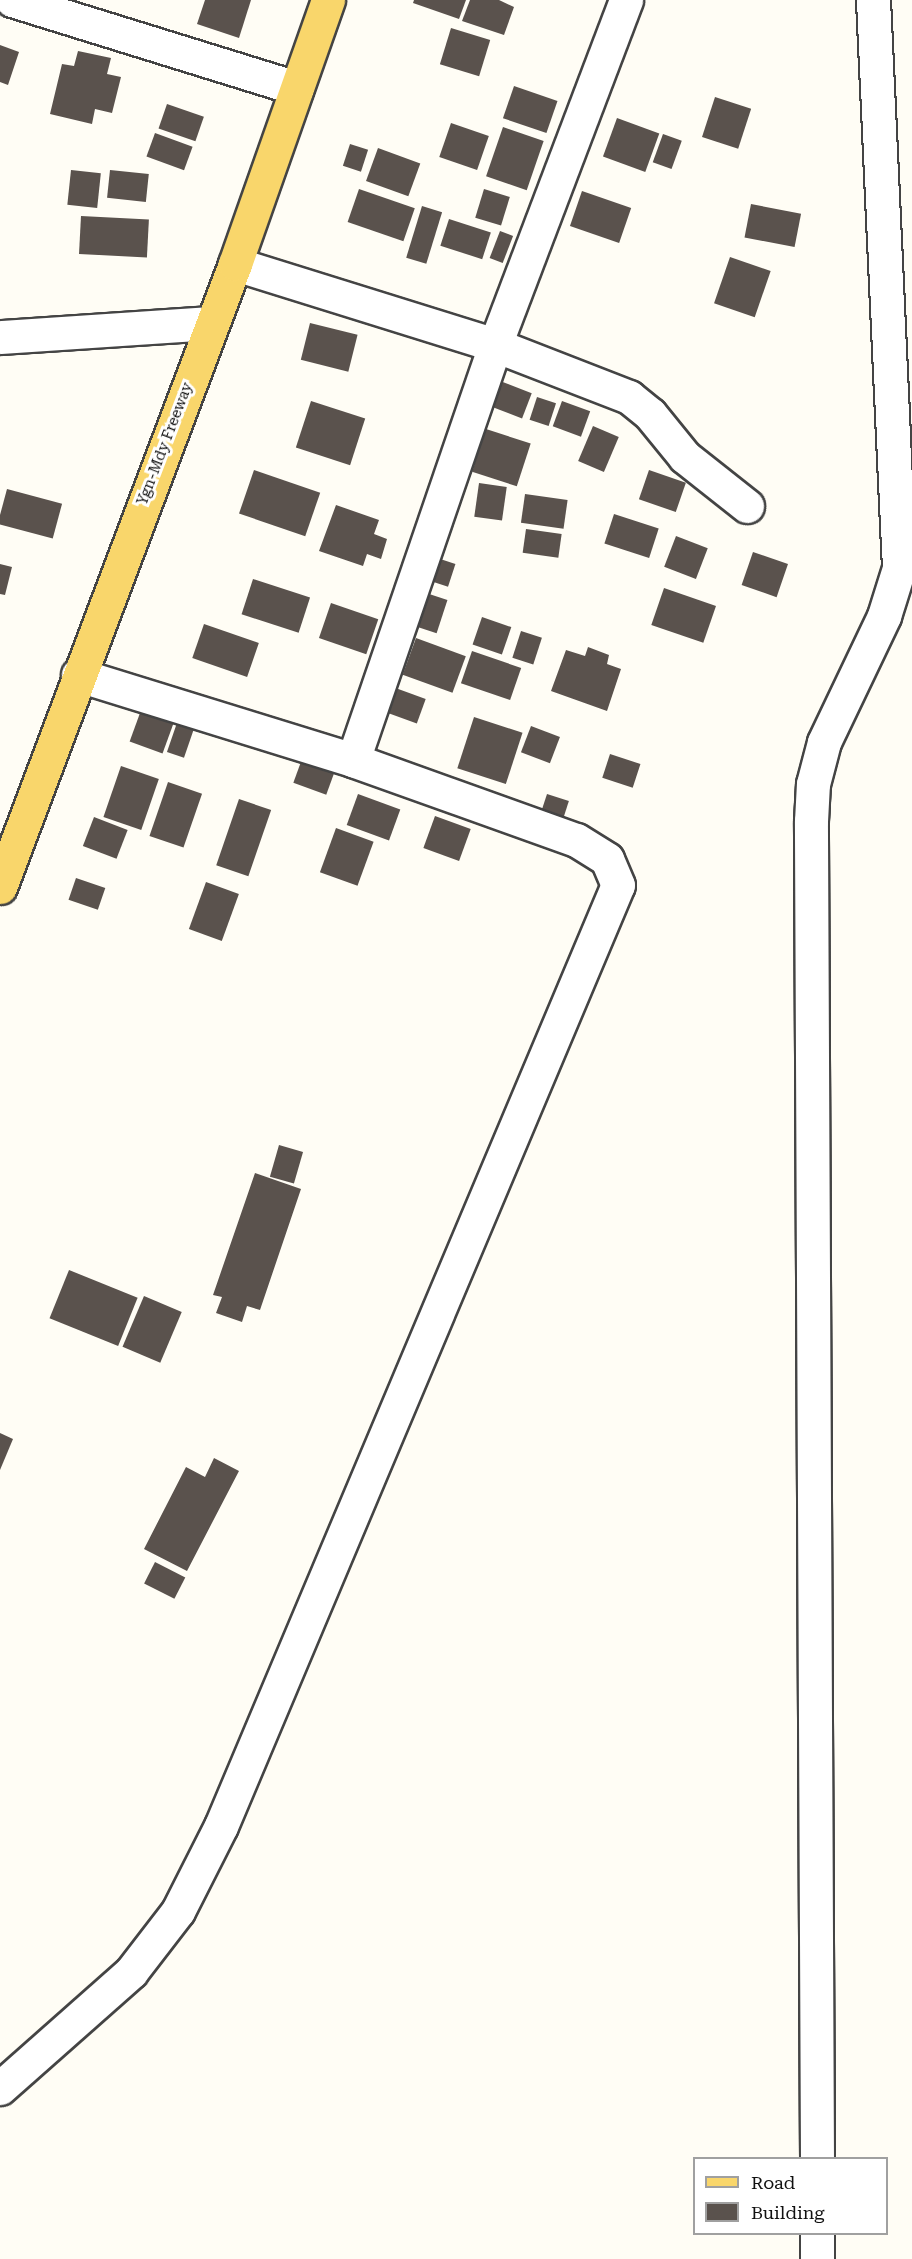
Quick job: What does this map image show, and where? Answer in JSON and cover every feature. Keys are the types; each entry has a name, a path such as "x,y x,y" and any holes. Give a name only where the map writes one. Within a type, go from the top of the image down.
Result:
{"main road":[{"name":"Ygn-Mdy Freeway","path":"0,887 210,322 235,264 328,0"}],"street":[{"path":"12,0 297,88"},
{"path":"353,760 495,345 626,0"},
{"path":"817,2157 811,821 813,784 824,742 884,616 899,568 873,0"},
{"path":"235,264 495,345 629,397 650,414 685,456 747,506"},
{"path":"0,337 210,322"},
{"path":"0,2088 131,1972 178,1911 189,1890 221,1826 618,885 607,859 576,840 353,760 78,675"},
{"path":"817,2235 817,2259"}],"building":[{"path":"205,0 251,0 239,38 197,24"},
{"path":"414,0 466,0 459,19 413,3"},
{"path":"470,0 499,0 514,7 504,35 462,21"},
{"path":"451,28 490,40 479,76 440,64"},
{"path":"0,45 19,52 8,85 0,82"},
{"path":"78,51 111,58 107,74 121,77 112,113 95,109 92,124 50,114 62,64 74,66"},
{"path":"514,86 557,101 546,133 503,118"},
{"path":"715,97 751,109 738,149 702,137"},
{"path":"167,104 204,117 195,141 159,129"},
{"path":"617,118 659,133 645,172 603,157"},
{"path":"451,123 489,136 477,170 439,157"},
{"path":"503,127 544,141 527,190 486,176"},
{"path":"155,133 193,147 184,170 146,156"},
{"path":"663,134 682,141 672,169 653,162"},
{"path":"350,144 368,150 361,172 343,166"},
{"path":"378,148 420,163 408,196 366,181"},
{"path":"71,170 101,173 97,208 67,205"},
{"path":"110,170 149,174 146,202 107,198"},
{"path":"359,189 415,208 403,241 348,222"},
{"path":"484,189 510,197 501,226 475,218"},
{"path":"582,191 631,208 619,243 570,226"},
{"path":"751,204 801,214 795,247 745,237"},
{"path":"422,206 442,212 426,264 406,258"},
{"path":"81,216 149,220 147,258 79,254"},
{"path":"449,219 491,233 482,259 440,246"},
{"path":"500,231 513,236 503,263 490,258"},
{"path":"730,257 771,271 755,317 714,303"},
{"path":"310,323 358,335 348,372 301,360"},
{"path":"500,381 532,393 522,418 490,406"},
{"path":"537,397 556,403 549,426 530,420"},
{"path":"311,401 365,419 350,465 296,448"},
{"path":"562,401 590,411 581,437 553,426"},
{"path":"593,426 619,437 604,472 578,461"},
{"path":"486,429 531,444 517,486 472,472"},
{"path":"254,470 320,493 305,536 239,513"},
{"path":"649,470 686,483 676,512 639,499"},
{"path":"479,483 507,487 502,521 474,517"},
{"path":"7,489 62,504 53,539 0,524"},
{"path":"525,494 568,500 564,529 521,523"},
{"path":"336,505 379,520 374,534 387,539 381,559 367,554 363,566 319,551"},
{"path":"614,514 659,529 649,558 604,543"},
{"path":"526,529 562,534 558,558 523,553"},
{"path":"676,536 708,548 696,579 664,567"},
{"path":"753,552 788,564 777,597 742,585"},
{"path":"425,554 455,564 448,587 418,577"},
{"path":"0,564 12,567 5,595 0,594"},
{"path":"253,579 310,598 299,633 242,614"},
{"path":"664,588 716,606 703,643 651,625"},
{"path":"417,590 447,600 437,633 406,623"},
{"path":"331,603 378,619 366,654 319,638"},
{"path":"482,617 511,627 502,655 473,644"},
{"path":"204,624 259,643 247,677 192,658"},
{"path":"521,631 542,638 533,664 512,658"},
{"path":"416,638 466,656 452,693 403,675"},
{"path":"588,647 609,655 607,664 621,669 607,711 551,691 566,650 585,656"},
{"path":"472,651 521,668 510,700 461,683"},
{"path":"390,686 426,699 417,723 381,710"},
{"path":"144,702 177,714 163,753 130,741"},
{"path":"179,717 196,723 184,758 167,752"},
{"path":"474,717 523,733 506,784 457,768"},
{"path":"531,726 560,737 550,763 521,752"},
{"path":"306,748 339,760 326,795 293,783"},
{"path":"610,754 640,764 633,788 602,778"},
{"path":"121,766 159,779 141,830 103,817"},
{"path":"168,782 202,794 183,848 149,836"},
{"path":"358,794 400,809 389,840 347,825"},
{"path":"547,794 569,801 562,823 540,816"},
{"path":"239,799 271,810 248,876 216,865"},
{"path":"435,816 471,829 459,861 423,848"},
{"path":"94,817 128,830 116,859 83,846"},
{"path":"336,828 374,842 358,886 320,872"},
{"path":"76,878 105,888 98,910 69,900"},
{"path":"206,882 239,894 222,941 189,929"},
{"path":"279,1145 303,1152 294,1184 270,1177"},
{"path":"255,1173 301,1189 260,1310 247,1306 242,1322 216,1313 222,1297 213,1295"},
{"path":"69,1270 138,1298 118,1346 50,1318"},
{"path":"144,1296 182,1312 160,1363 123,1347"},
{"path":"0,1433 13,1439 0,1470"},
{"path":"214,1458 239,1471 187,1571 144,1549 186,1467 205,1477"},
{"path":"155,1562 185,1577 174,1599 144,1583"}]}
